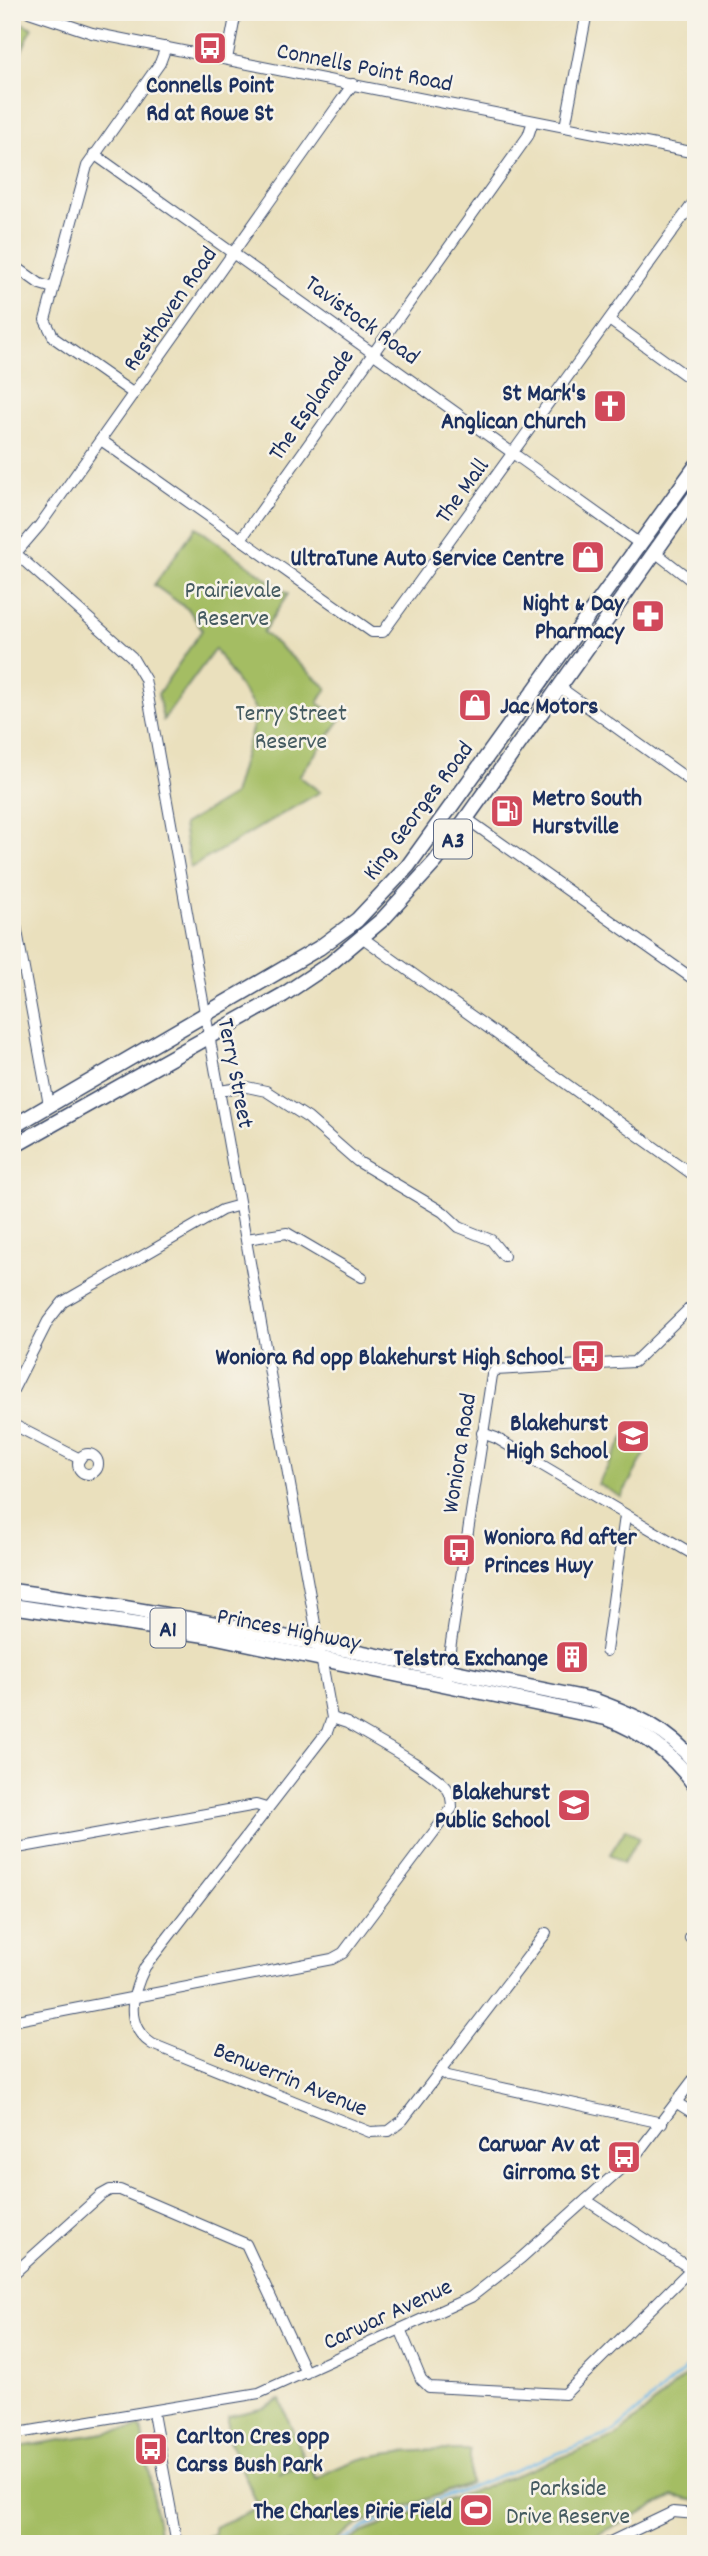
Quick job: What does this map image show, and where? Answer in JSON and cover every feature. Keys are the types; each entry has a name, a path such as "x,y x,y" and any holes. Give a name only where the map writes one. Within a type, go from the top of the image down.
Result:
{"highway":[{"name":"King Georges Road","path":"12,1127 319,947 357,920 408,866 696,466"},
{"name":"King Georges Road","path":"12,1147 283,995 363,938 414,887 467,819 696,494"},
{"path":"512,721 527,715 544,692 561,688 558,681 563,651"},
{"name":"Princes Highway","path":"12,1591 119,1605 318,1641 617,1723 662,1748 696,1787"},
{"name":"Princes Highway","path":"12,1606 118,1619 321,1658 593,1700 630,1713 673,1739 696,1764"}],"street":[{"name":"Connells Point Road","path":"29,12 76,29 696,153"},
{"path":"227,60 236,12"},
{"path":"565,127 587,12"},
{"path":"134,394 49,333 45,320 84,174 94,154 160,63 166,47"},
{"name":"Resthaven Road","path":"14,552 33,534 353,84"},
{"name":"The Esplanade","path":"241,538 528,136 533,121"},
{"name":"Tavistock Road","path":"94,154 640,544"},
{"name":"The Mall","path":"241,538 372,632 381,633 389,627 696,199"},
{"path":"12,264 40,285 53,288"},
{"path":"609,320 696,383"},
{"path":"101,440 241,538"},
{"name":"Terry Street","path":"14,552 132,657 142,671 332,1718"},
{"path":"654,552 696,584"},
{"path":"561,688 696,785"},
{"path":"467,819 696,981"},
{"path":"12,904 49,1105"},
{"path":"363,938 696,1177"},
{"path":"219,1091 247,1087 266,1091 308,1118 357,1161 443,1212 459,1227 491,1240 504,1256"},
{"path":"12,1392 48,1321 63,1302 222,1210 240,1205"},
{"path":"246,1239 287,1233 362,1277"},
{"name":"Woniora Road","path":"446,1677 490,1380 495,1370 634,1362 696,1301"},
{"path":"12,1424 80,1459"},
{"path":"482,1433 496,1438 696,1556"},
{"path":"606,1651 625,1516"},
{"path":"12,2021 341,1955 452,1808 447,1788 347,1723 332,1718 327,1732 145,1967 133,1996"},
{"path":"12,1849 256,1805 266,1808"},
{"name":"Benwerrin Avenue","path":"133,1996 135,2024 144,2039 152,2044 370,2132 383,2133 394,2129 546,1933"},
{"path":"440,2071 448,2076 662,2123"},
{"name":"Carwar Avenue","path":"12,2434 153,2413 259,2393 480,2292 636,2155 696,2076"},
{"path":"677,2103 696,2115"},
{"path":"12,2275 101,2195 110,2190 120,2190 243,2241 253,2254 306,2373"},
{"path":"401,2330 422,2379 429,2387 565,2394 693,2271 586,2200"},
{"path":"153,2413 177,2544"},
{"path":"606,2544 673,2512 696,2514"}],"green space":[{"path":"12,20 32,28 12,72"},
{"path":"196,527 288,594 263,632 327,688 318,703 341,719 299,776 320,792 190,868 183,825 233,795 257,712 215,649 163,720 158,694 202,630 189,610 154,585"},
{"path":"625,1436 648,1449 621,1497 598,1484"},
{"path":"626,1829 639,1838 623,1863 610,1854"},
{"name":"Parkside Drive Reserve","path":"696,2367 696,2501 674,2496 578,2544 344,2544 361,2533 616,2437"},
{"path":"280,2400 305,2461 279,2474 308,2462 316,2479 353,2462 390,2453 470,2450 470,2483 352,2527 331,2544 203,2544 202,2538 215,2534 214,2527 259,2508 228,2438 228,2416 265,2408"},
{"path":"141,2427 161,2544 12,2544 12,2448"}],"waterway":[{"path":"336,2544 365,2527 614,2432 696,2360"}],"place":[{"name":"Connells Point Rd at Rowe St","path":"210,48"},
{"name":"St Mark's Anglican Church","path":"610,406"},
{"name":"UltraTune Auto Service Centre","path":"588,557"},
{"name":"Night & Day Pharmacy","path":"648,616"},
{"name":"Jac Motors","path":"475,705"},
{"name":"Metro South Hurstville","path":"507,811"},
{"name":"Woniora Rd opp Blakehurst High School","path":"588,1356"},
{"name":"Blakehurst High School","path":"633,1436"},
{"name":"Woniora Rd after Princes Hwy","path":"459,1550"},
{"name":"Telstra Exchange","path":"572,1657"},
{"name":"Blakehurst Public School","path":"574,1805"},
{"name":"Carwar Av at Girroma St","path":"624,2157"},
{"name":"Carlton Cres opp Carss Bush Park","path":"151,2449"},
{"name":"The Charles Pirie Field","path":"476,2510"}],"park label":[{"name":"Prairievale Reserve","path":"233,603"},
{"name":"Terry Street Reserve","path":"291,726"}]}
